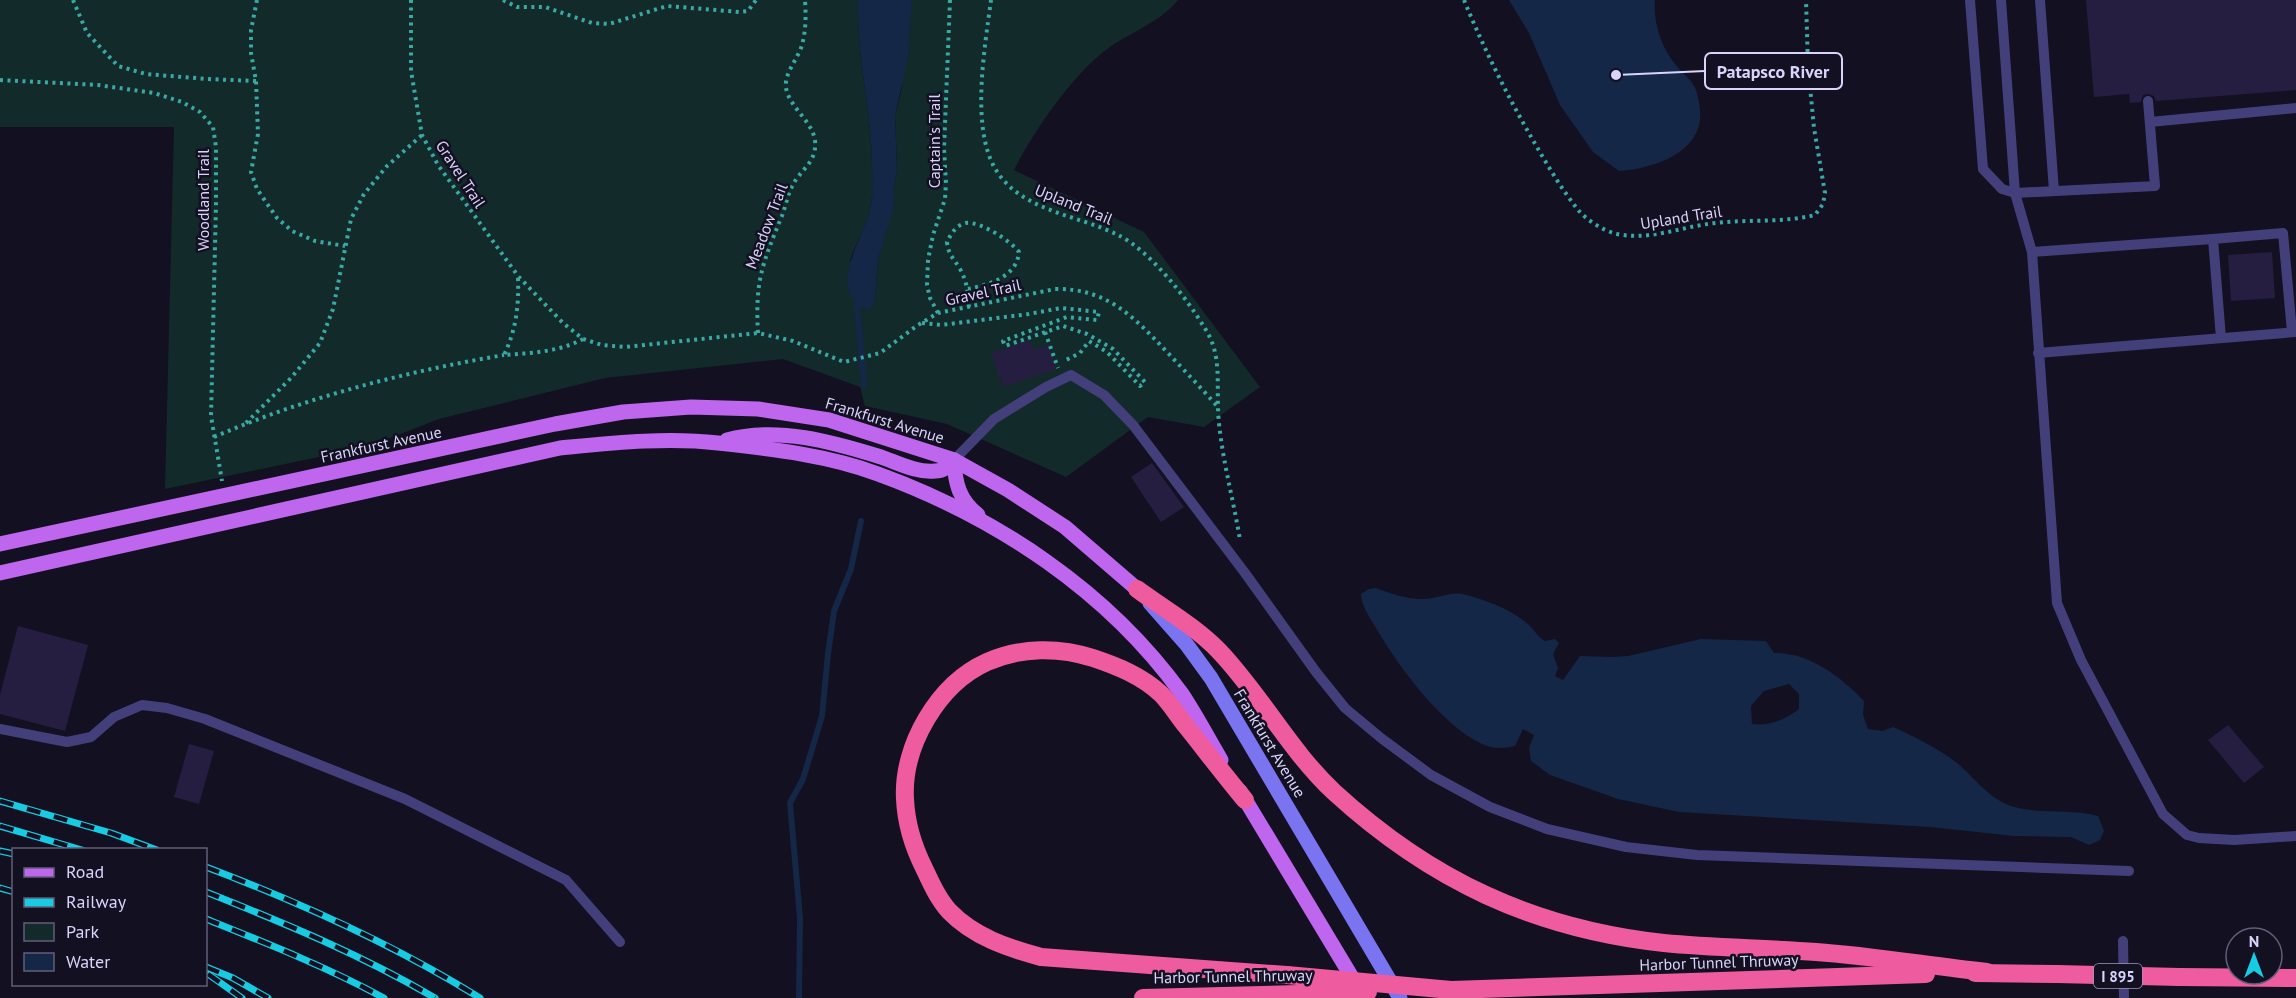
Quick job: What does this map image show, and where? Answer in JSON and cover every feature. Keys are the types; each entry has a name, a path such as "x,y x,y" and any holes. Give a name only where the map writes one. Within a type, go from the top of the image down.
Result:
{"highway":[{"path":"1137,589 1218,650 1311,768 1334,792 1382,832 1419,858 1480,894 1565,926 1664,943 1819,952 1987,972"},
{"path":"1245,800 1161,694 1115,665 1076,652 1044,649 1010,654 986,662 951,688 932,711 916,739 907,771 905,799 918,857 934,891 950,911 974,930 1004,947 1041,957 1451,990"},
{"name":"Harbor Tunnel Thruway","path":"1143,998 1987,972 2296,978"}],"main road":[{"name":"Frankfurst Avenue","path":"0,544 555,424 623,412 691,407 758,409 829,420 954,460 1008,490 1065,527 1137,589 1187,645 1211,678 1400,998"},
{"path":"717,443 746,436 803,438 847,446 914,468 935,471 944,469 954,460"},
{"path":"0,573 560,448 627,442 717,443 820,458 877,473 992,526"},
{"path":"954,460 956,483 961,497 973,511 992,526 1044,558 1109,613 1152,658 1182,695 1364,998"}],"lane":[{"path":"1970,0 1983,169 2002,189 2015,193 2156,186 2148,101"},
{"path":"2001,0 2015,193 2032,252 2057,603 2081,660 2163,814 2187,835 2199,838 2234,840 2296,836"},
{"path":"2040,0 2054,191"},
{"path":"2150,122 2296,108"},
{"path":"2032,252 2283,233 2294,332 2038,353"},
{"path":"2213,239 2222,338"},
{"path":"954,460 994,419 1046,387 1071,375 1104,395 1133,425 1245,573 1316,672 1346,708 1381,738 1431,775 1490,807 1547,829 1626,847 1697,855 2129,871"},
{"path":"0,729 67,742 91,736 114,717 142,705 166,708 205,719 405,799 566,880 620,942"},
{"path":"2123,941 2124,998"}],"path":[{"path":"73,0 87,33 118,66 146,74 256,81"},
{"path":"257,0 251,30 258,134 251,172 257,189 277,218 292,231 315,241 345,246"},
{"name":"Gravel Trail","path":"411,0 411,71 422,135 438,165 518,276 563,323 583,339 602,345 625,347 758,333 793,341 844,362 880,353 938,313 1055,289 1075,289 1098,295 1127,311 1218,407"},
{"path":"502,0 517,7 545,7 592,23 609,24 667,6 739,12 748,10 756,0"},
{"name":"Meadow Trail","path":"758,333 756,303 763,261 794,183 807,167 814,153 814,140 810,127 789,97 786,86 787,77 801,49 805,33 806,0"},
{"name":"Captain's Trail","path":"938,313 930,298 927,285 933,235 945,199 944,148 950,0"},
{"name":"Upland Trail","path":"991,0 982,91 983,127 987,151 996,170 1011,189 1036,204 1119,235 1141,250 1205,327 1215,346 1218,364 1218,407 1240,542"},
{"name":"Upland Trail","path":"1464,0 1476,29 1521,118 1549,168 1580,212 1596,225 1614,234 1636,237 1664,234 1710,223 1778,220 1815,215 1823,204 1825,193 1814,128 1808,66 1806,0"},
{"name":"Woodland Trail","path":"0,80 98,85 154,93 182,102 200,112 213,127 216,147 210,382 214,437 225,496"},
{"path":"246,423 291,378 320,344 333,309 351,219 364,194 387,166 422,135"},
{"path":"968,289 1000,279 1013,268 1019,259 1019,252 1001,236 975,224 967,223 958,226 947,242 948,252 961,271 968,289 969,307"},
{"path":"504,355 513,336 517,318 518,276"},
{"path":"921,323 941,325 1061,308 1099,312 1097,320 1067,316 1003,341 1005,346 1045,332 1063,326 1087,334 1113,349 1145,382 1140,386 1107,352 1089,341 1080,353 1056,363 1045,332"},
{"path":"214,437 246,423 383,379 435,366 554,350 571,346 583,339"}],"green space":[{"path":"0,0 858,0 860,45 872,156 872,194 868,217 850,261 875,300 878,260 893,205 897,171 895,115 901,92 912,0 1178,0 1155,20 1110,47 1083,71 1043,121 1014,170 1144,232 1260,387 1204,427 1148,417 1066,477 947,424 865,406 860,387 783,359 605,378 439,419 367,447 165,489 174,127 0,127"}],"water":[{"path":"858,0 912,0 908,58 895,115 897,171 894,205 878,260 875,300 869,310 856,302 849,291 848,278 850,264 872,202 872,156 860,45"},
{"path":"1509,0 1655,0 1655,17 1662,43 1678,68 1692,83 1697,94 1700,119 1696,133 1688,144 1677,154 1664,161 1619,171 1593,152 1560,105 1529,33"},
{"path":"1376,588 1420,599 1462,594 1498,606 1529,625 1540,638 1545,641 1555,639 1559,643 1553,654 1558,668 1555,676 1563,680 1580,656 1628,656 1701,639 1766,641 1774,653 1812,661 1845,683 1864,701 1863,715 1868,729 1882,731 1893,727 1926,743 1957,763 1995,798 2011,806 2098,816 2104,831 2100,840 2089,845 2071,837 2014,836 1930,827 1679,812 1618,799 1550,775 1531,761 1529,748 1534,735 1523,729 1515,746 1498,748 1480,743 1450,722 1421,692 1385,643 1361,598 1361,594","holes":["1789,684 1799,694 1799,709 1793,713 1771,723 1752,724 1751,706 1764,691"]}],"building":[{"path":"2086,0 2296,0 2296,90 2156,101 2154,96 2148,94 2143,95 2141,102 2130,103 2129,94 2094,97"},
{"path":"2272,252 2275,298 2231,301 2228,255"},
{"path":"1030,340 1033,350 1048,345 1056,369 1003,387 991,353"},
{"path":"1152,463 1184,507 1161,522 1131,477"},
{"path":"18,626 88,645 65,731 0,714 0,695"},
{"path":"2228,725 2264,767 2244,783 2208,740"},
{"path":"189,744 214,751 199,804 174,797"}],"waterway":[{"path":"859,297 857,305 864,386"},
{"path":"799,998 800,918 790,803 803,779 822,716 834,611 851,569 861,521"}],"railway":[{"path":"0,801 111,833 152,848"},
{"path":"0,826 75,848"},
{"path":"0,851 12,854"},
{"path":"207,867 277,895 380,942 480,998"},
{"path":"0,888 12,891"},
{"path":"207,892 351,954 435,998"},
{"path":"207,919 274,946 384,998"},
{"path":"207,967 233,978 268,998"},
{"path":"208,974 242,998"}],"place":[{"name":"Patapsco River","path":"1616,75"}]}
